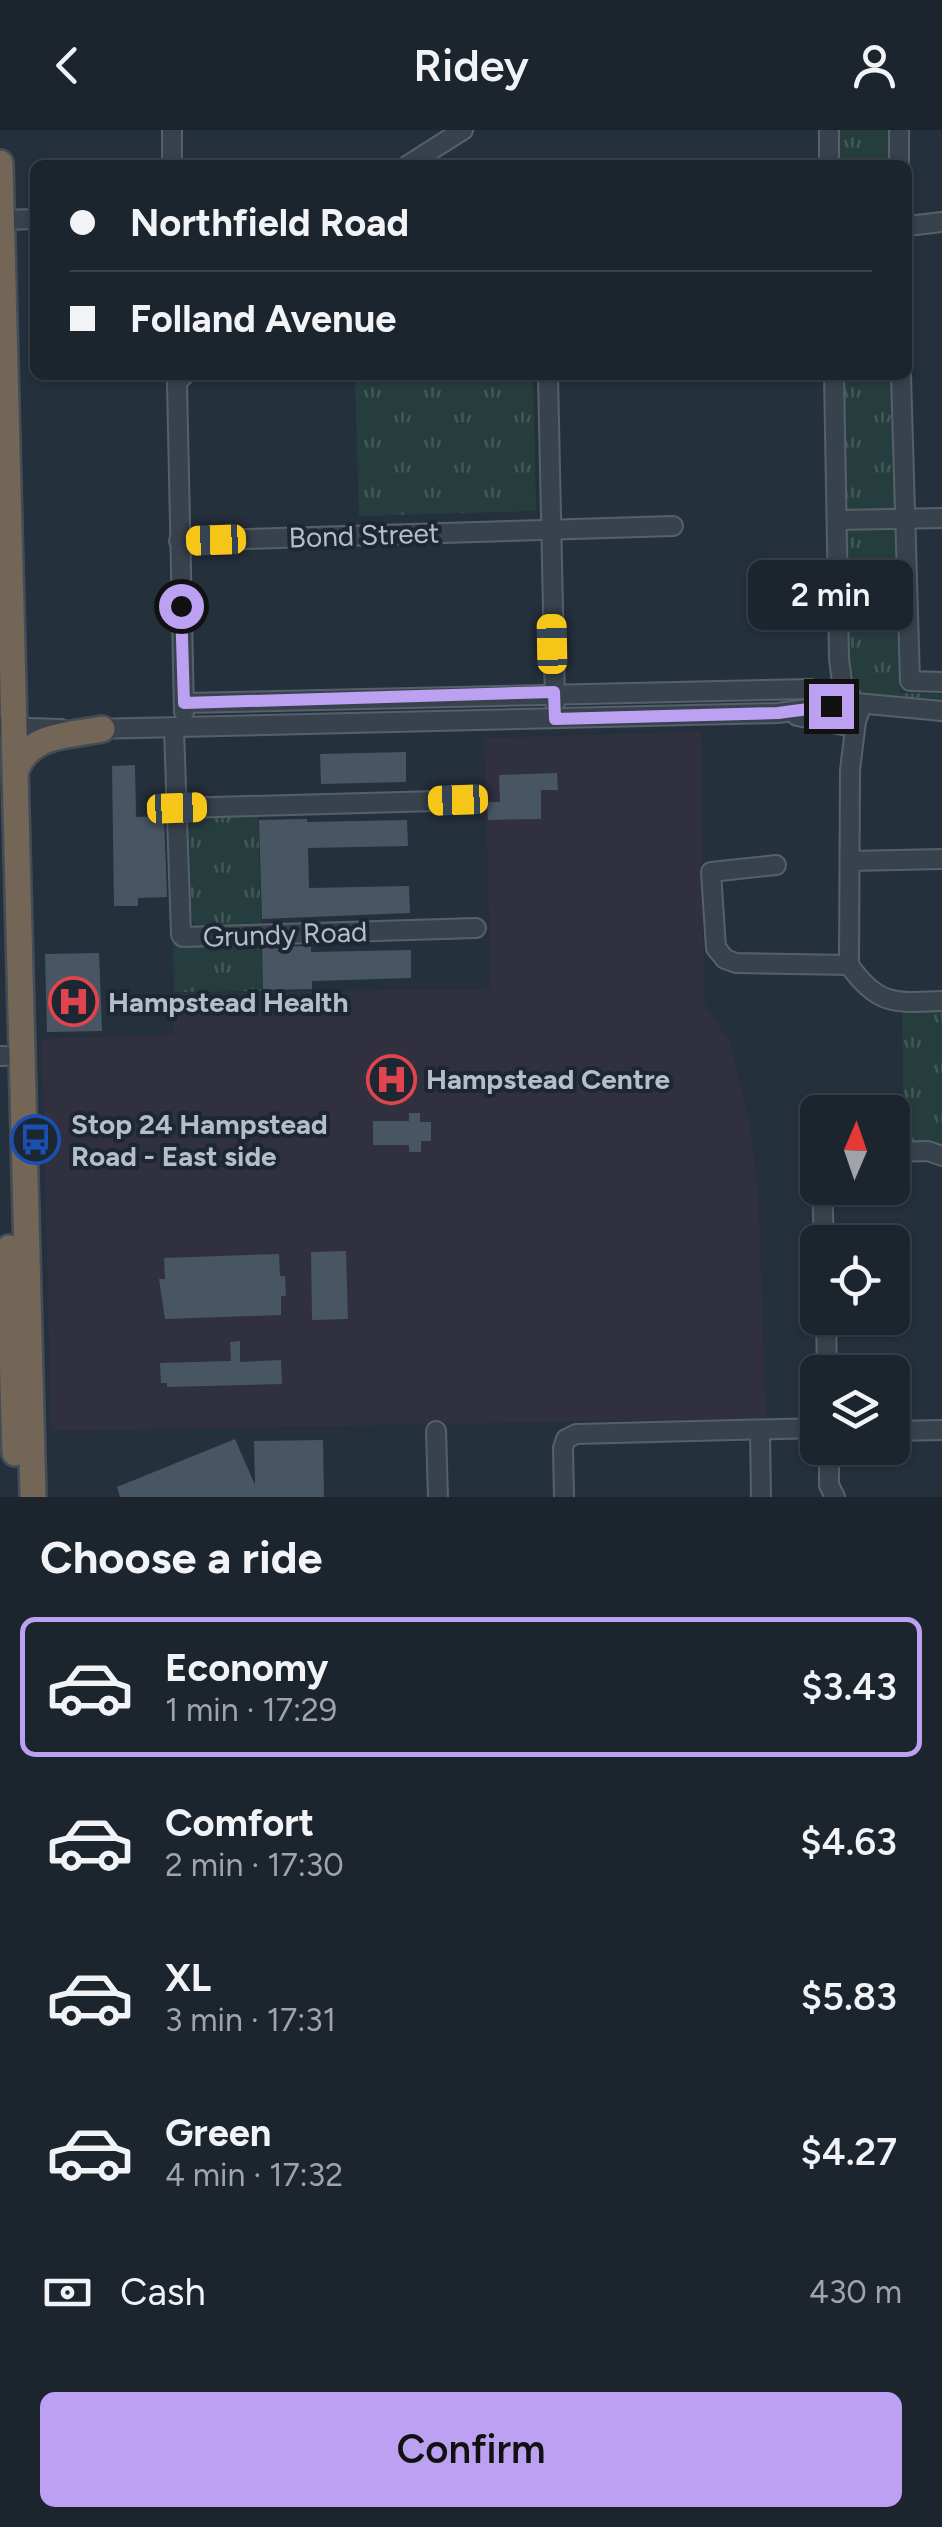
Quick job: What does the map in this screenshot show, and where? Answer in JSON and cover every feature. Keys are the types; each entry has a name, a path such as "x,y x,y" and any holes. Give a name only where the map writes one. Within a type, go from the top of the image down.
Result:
{"highway":[{"path":"0,163 8,728 16,770 9,1056"},
{"path":"16,770 22,755 35,744 102,729"},
{"path":"0,803 17,1497"},
{"path":"12,1250 33,1497"}],"street":[{"path":"172,130 172,160"},
{"path":"416,160 463,130"},
{"path":"829,130 830,160"},
{"path":"898,130 898,160"},
{"path":"1,220 30,219"},
{"path":"912,226 942,222"},
{"name":"Grundy Road","path":"179,380 184,703 179,729 177,808 180,934 183,937 476,928"},
{"path":"548,380 555,719"},
{"path":"834,380 839,659 850,770 849,965 865,988 888,1002 942,1001"},
{"path":"901,380 910,681 942,682"},
{"path":"837,520 942,518"},
{"name":"Bond Street","path":"179,541 673,526"},
{"path":"184,703 812,688"},
{"path":"8,728 179,729 942,711"},
{"path":"177,808 474,800"},
{"path":"852,861 942,859"},
{"path":"776,865 711,872 716,948 736,963 849,965"},
{"path":"910,1152 928,1151 942,1156"},
{"path":"564,1497 563,1448 566,1439 576,1434 800,1429"},
{"path":"760,1430 762,1497"},
{"path":"910,1431 942,1430"},
{"path":"436,1431 438,1497"},
{"path":"829,1465 829,1485 835,1497"}],"shaded area":[{"name":"Hampstead Centre","path":"701,732 704,1002 729,1041 749,1122 758,1188 766,1418 51,1431 42,1039 174,1035 173,993 491,989 484,738"}],"green space":[{"path":"837,130 889,130 890,160 837,160"},
{"path":"355,380 533,380 536,511 359,516"},
{"path":"841,380 894,380 900,693 942,694 942,704 863,703 847,682"},
{"path":"258,814 261,925 195,925 190,915 189,820 199,816"},
{"path":"261,938 262,991 174,992 173,940"},
{"path":"942,1006 942,1146 910,1145 910,1095 903,1095 902,1008"}],"building":[{"path":"406,752 406,782 321,784 320,754"},
{"path":"135,765 136,817 164,816 167,897 138,898 138,906 114,906 112,766"},
{"path":"557,773 558,790 541,790 541,819 488,820 487,802 500,802 499,775"},
{"path":"259,820 407,820 408,846 308,848 309,888 409,886 410,913 262,919"},
{"path":"311,946 311,952 411,950 411,978 312,981 312,989 263,990 262,947"},
{"name":"Hampstead Health","path":"99,953 102,1031 47,1032 45,954"},
{"path":"409,1113 420,1113 420,1122 431,1122 431,1141 421,1141 421,1152 409,1152 409,1145 373,1145 373,1121 409,1121"},
{"path":"346,1251 348,1319 312,1320 311,1252"},
{"path":"279,1254 286,1296 281,1296 281,1315 165,1319 159,1279 165,1279 164,1258"},
{"path":"240,1341 240,1362 281,1360 282,1384 167,1387 167,1383 161,1383 160,1363 231,1361 230,1342"},
{"path":"235,1439 255,1485 254,1441 323,1440 324,1497 120,1497 117,1487"}],"place":[{"name":"Hampstead Health","path":"73,1002"},
{"name":"Hampstead Centre","path":"391,1079"},
{"name":"Stop 24 Hampstead Road - East side","path":"36,1140"}],"route":[{"path":"181,606 184,703 554,692 555,719 778,713 831,706"}]}
